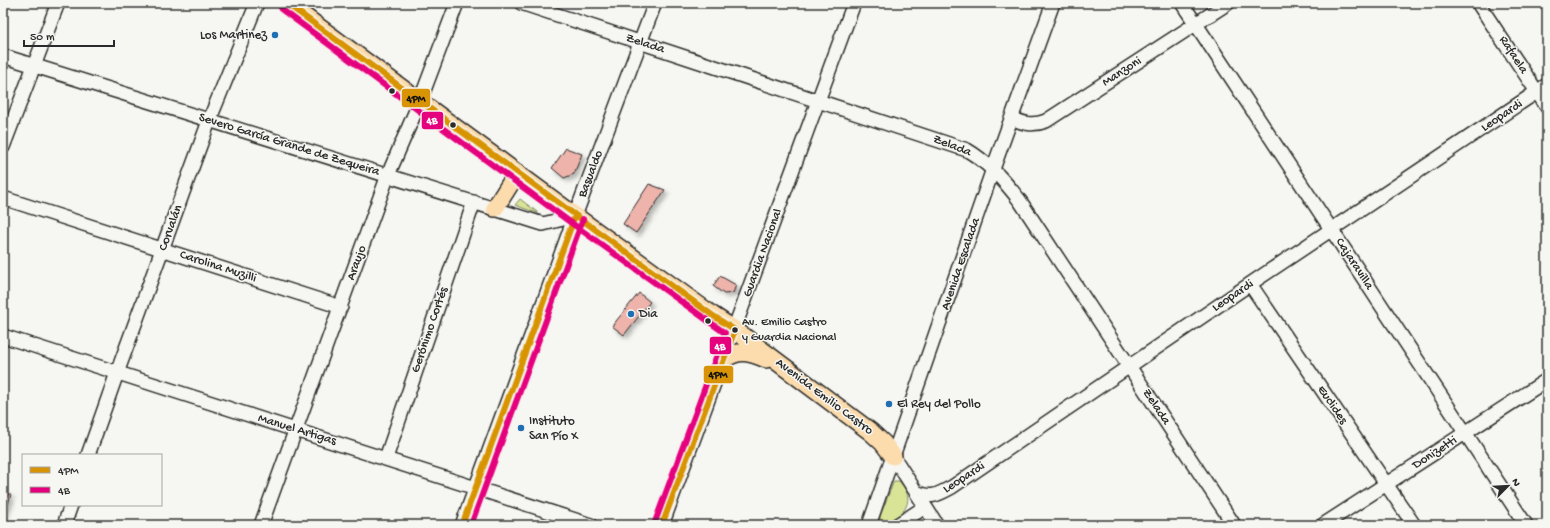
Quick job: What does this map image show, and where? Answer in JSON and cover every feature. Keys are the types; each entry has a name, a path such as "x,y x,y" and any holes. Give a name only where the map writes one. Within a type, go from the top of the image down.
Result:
{"main road":[{"name":"Avenida Emilio Castro","path":"286,3 517,174 735,330 871,432 883,443 893,456"},
{"path":"495,208 517,174"},
{"path":"724,359 733,354 748,353 781,365"}],"street":[{"path":"3,147 58,3"},
{"name":"Corvalán","path":"88,454 209,121 257,3"},
{"name":"Araujo","path":"261,525 388,175 420,101 457,3"},
{"name":"Zelada","path":"521,3 543,6 640,43 967,150 982,158 1020,201 1234,525"},
{"name":"Basualdo","path":"462,525 655,3"},
{"name":"Guardia Nacional","path":"662,525 854,3"},
{"name":"Avenida Escalada","path":"869,525 993,169 1053,3"},
{"name":"Cajaravilla","path":"1182,3 1526,525"},
{"name":"Manzoni","path":"1012,118 1031,125 1046,121 1228,3"},
{"name":"Rafaela","path":"1478,3 1542,89 1547,107"},
{"name":"Severo García Grande de Zequeira","path":"3,56 543,224 575,216"},
{"name":"Leopardi","path":"916,492 926,496 935,496 952,487 1250,284 1542,89"},
{"name":"Carolina Muzilli","path":"3,198 341,307"},
{"name":"Gerónimo Cortés","path":"386,458 474,202"},
{"name":"Euclides","path":"1250,284 1414,525"},
{"name":"Manuel Artigas","path":"3,336 591,525"},
{"name":"Donizetti","path":"1323,525 1466,434 1547,380"},
{"path":"893,456 937,525"},
{"path":"64,525 71,506"},
{"path":"897,525 925,507"}],"green space":[{"path":"520,199 537,212 537,213 515,205"},
{"path":"894,481 899,481 904,488 908,501 903,511 898,516 885,523 880,521 880,516"}],"building":[{"path":"566,148 582,154 574,174 564,178 552,168"},
{"path":"649,184 665,190 636,233 623,224"},
{"path":"720,276 736,285 733,293 724,294 713,286"},
{"name":"Dia","path":"639,293 650,302 624,335 612,326"},
{"path":"3,492 11,495 3,518"}],"transit line":[{"name":"4PM","path":"286,3 712,315 735,330 662,525"},
{"name":"4B","path":"281,9 570,222 725,333 655,522"},
{"name":"4PM","path":"462,525 575,216"},
{"name":"4B","path":"471,525 583,219"}],"place":[{"name":"Los Martinez","path":"275,35"},
{"name":"Dia","path":"631,314"},
{"name":"Av. Emilio Castro y Guardia Nacional","path":"735,330"},
{"name":"El Rey del Pollo","path":"889,404"},
{"name":"Instituto San Pío X","path":"521,428"}]}
